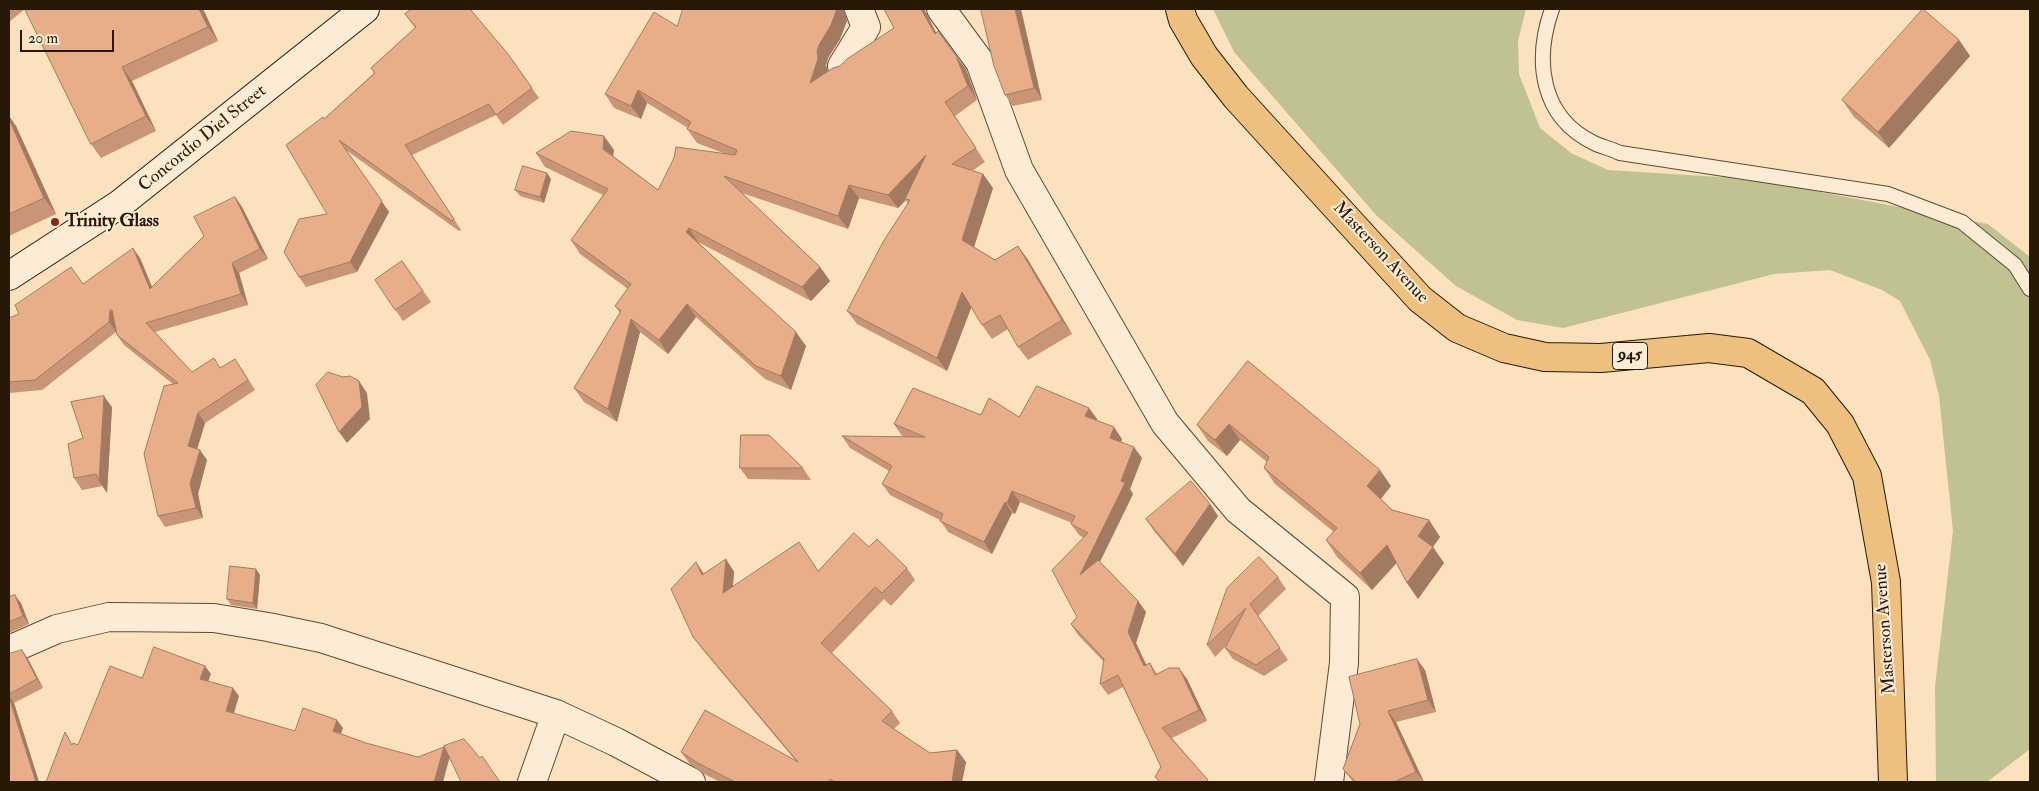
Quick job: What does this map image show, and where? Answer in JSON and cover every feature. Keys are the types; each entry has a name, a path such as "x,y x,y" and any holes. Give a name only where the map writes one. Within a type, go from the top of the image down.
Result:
{"main road":[{"name":"Masterson Avenue","path":"1180,9 1183,20 1204,56 1236,96 1420,299 1457,328 1504,348 1545,356 1601,358 1709,348 1748,353 1812,391 1840,424 1866,476 1886,582 1893,782"}],"street":[{"name":"Concordio Diel Street","path":"9,276 120,204 365,9"},
{"path":"842,66 866,27 859,9"},
{"path":"942,9 980,62 1019,170 1165,423 1238,510 1345,597 1344,663 1328,782"},
{"path":"9,650 57,629 109,618 214,618 321,638 556,714 616,742 692,782"},
{"path":"532,782 556,714"}],"lane":[{"path":"1552,9 1544,30 1542,57 1547,91 1554,106 1567,124 1593,143 1620,153 1888,194 1962,222 2015,264 2030,289"}],"green space":[{"path":"1213,9 1526,9 1518,41 1519,74 1540,128 1571,153 1608,170 1752,179 1988,224 2030,257 2030,749 1987,782 1936,782 1935,687 1953,531 1939,396 1930,360 1900,301 1882,290 1830,270 1774,274 1563,328 1517,320 1456,286 1376,215 1234,52"}],"building":[{"path":"25,9 199,9 208,27 122,67 146,116 91,144"},
{"path":"412,9 470,9 508,54 532,88 496,115 489,104 405,145 454,219 452,221 339,140 382,201 350,262 299,277 284,252 299,219 327,214 286,145 323,117 324,119 375,73 371,68 416,27 405,14"},
{"path":"683,9 837,9 831,25 819,45 817,51 818,59 810,83 833,68 840,66 847,59 894,28 884,9 921,9 935,34 938,31 956,56 968,86 945,102 976,148 952,164 983,174 962,240 995,260 1018,246 1062,320 1018,347 1000,315 982,325 962,292 937,358 847,311 883,242 910,200 905,199 926,155 888,195 849,185 838,216 724,176 820,267 802,287 689,228 686,232 796,332 781,376 756,366 687,304 659,340 631,319 608,409 574,388 621,311 615,306 631,284 571,240 608,189 536,153 571,131 604,136 603,149 658,190 674,158 676,147 735,155 737,150 687,129 691,122 638,90 631,106 605,94 654,12 677,26"},
{"path":"981,9 1015,9 1034,88 1005,95 994,66"},
{"path":"1923,9 1959,40 1878,132 1842,100"},
{"path":"9,119 44,198 9,214"},
{"path":"523,166 547,173 540,197 515,190"},
{"path":"235,197 260,249 232,263 241,294 146,323 192,372 214,358 220,368 235,359 248,380 198,413 188,446 200,450 190,484 196,508 158,516 144,454 164,386 178,383 117,335 112,310 110,310 109,322 35,380 9,382 9,318 19,314 15,305 71,267 83,284 133,248 150,289 204,236 194,217"},
{"path":"402,261 423,291 395,310 375,280"},
{"path":"1248,361 1380,470 1367,486 1392,510 1429,520 1418,536 1433,547 1407,583 1387,545 1360,573 1326,540 1337,528 1264,468 1269,457 1229,424 1215,440 1197,425"},
{"path":"328,372 343,377 350,376 359,381 362,407 339,432 316,385"},
{"path":"1037,386 1089,408 1085,416 1114,427 1110,438 1134,447 1121,481 1125,483 1080,575 1098,560 1138,601 1128,632 1144,666 1150,663 1155,675 1169,668 1179,668 1199,710 1162,728 1208,780 1206,782 1160,782 1155,777 1161,767 1118,675 1100,684 1104,659 1071,624 1077,617 1052,570 1088,533 1071,524 1075,516 1012,491 984,542 940,521 943,514 882,484 892,466 842,436 925,437 894,424 913,388 981,415 989,398 1019,417"},
{"path":"104,396 99,481 96,474 74,478 68,444 83,438 71,402"},
{"path":"741,435 769,435 803,468 740,468"},
{"path":"1191,481 1210,504 1175,554 1146,519"},
{"path":"854,533 869,547 877,539 907,568 882,593 875,587 821,643 892,711 882,721 930,753 957,750 952,782 835,782 830,779 830,782 735,782 681,752 705,710 798,762 693,637 671,589 696,562 702,575 726,559 723,593 799,542 818,571"},
{"path":"1259,557 1278,577 1250,604 1280,648 1256,665 1225,648 1246,608 1207,645 1227,588"},
{"path":"230,566 256,569 253,603 227,599"},
{"path":"15,595 23,616 9,622 9,597"},
{"path":"154,647 205,666 200,679 233,688 226,711 295,731 303,708 337,720 333,731 366,743 418,757 444,747 434,782 46,782 65,732 72,745 73,743 78,745 110,666 142,678"},
{"path":"22,650 37,679 9,694 9,654"},
{"path":"1417,659 1428,700 1388,711 1416,772 1394,782 1356,782 1343,769 1360,724 1349,677"},
{"path":"9,697 36,782 9,782"},
{"path":"464,739 480,758 482,756 500,782 461,782 444,746"}],"place":[{"name":"Trinity Glass","path":"55,222"}]}
